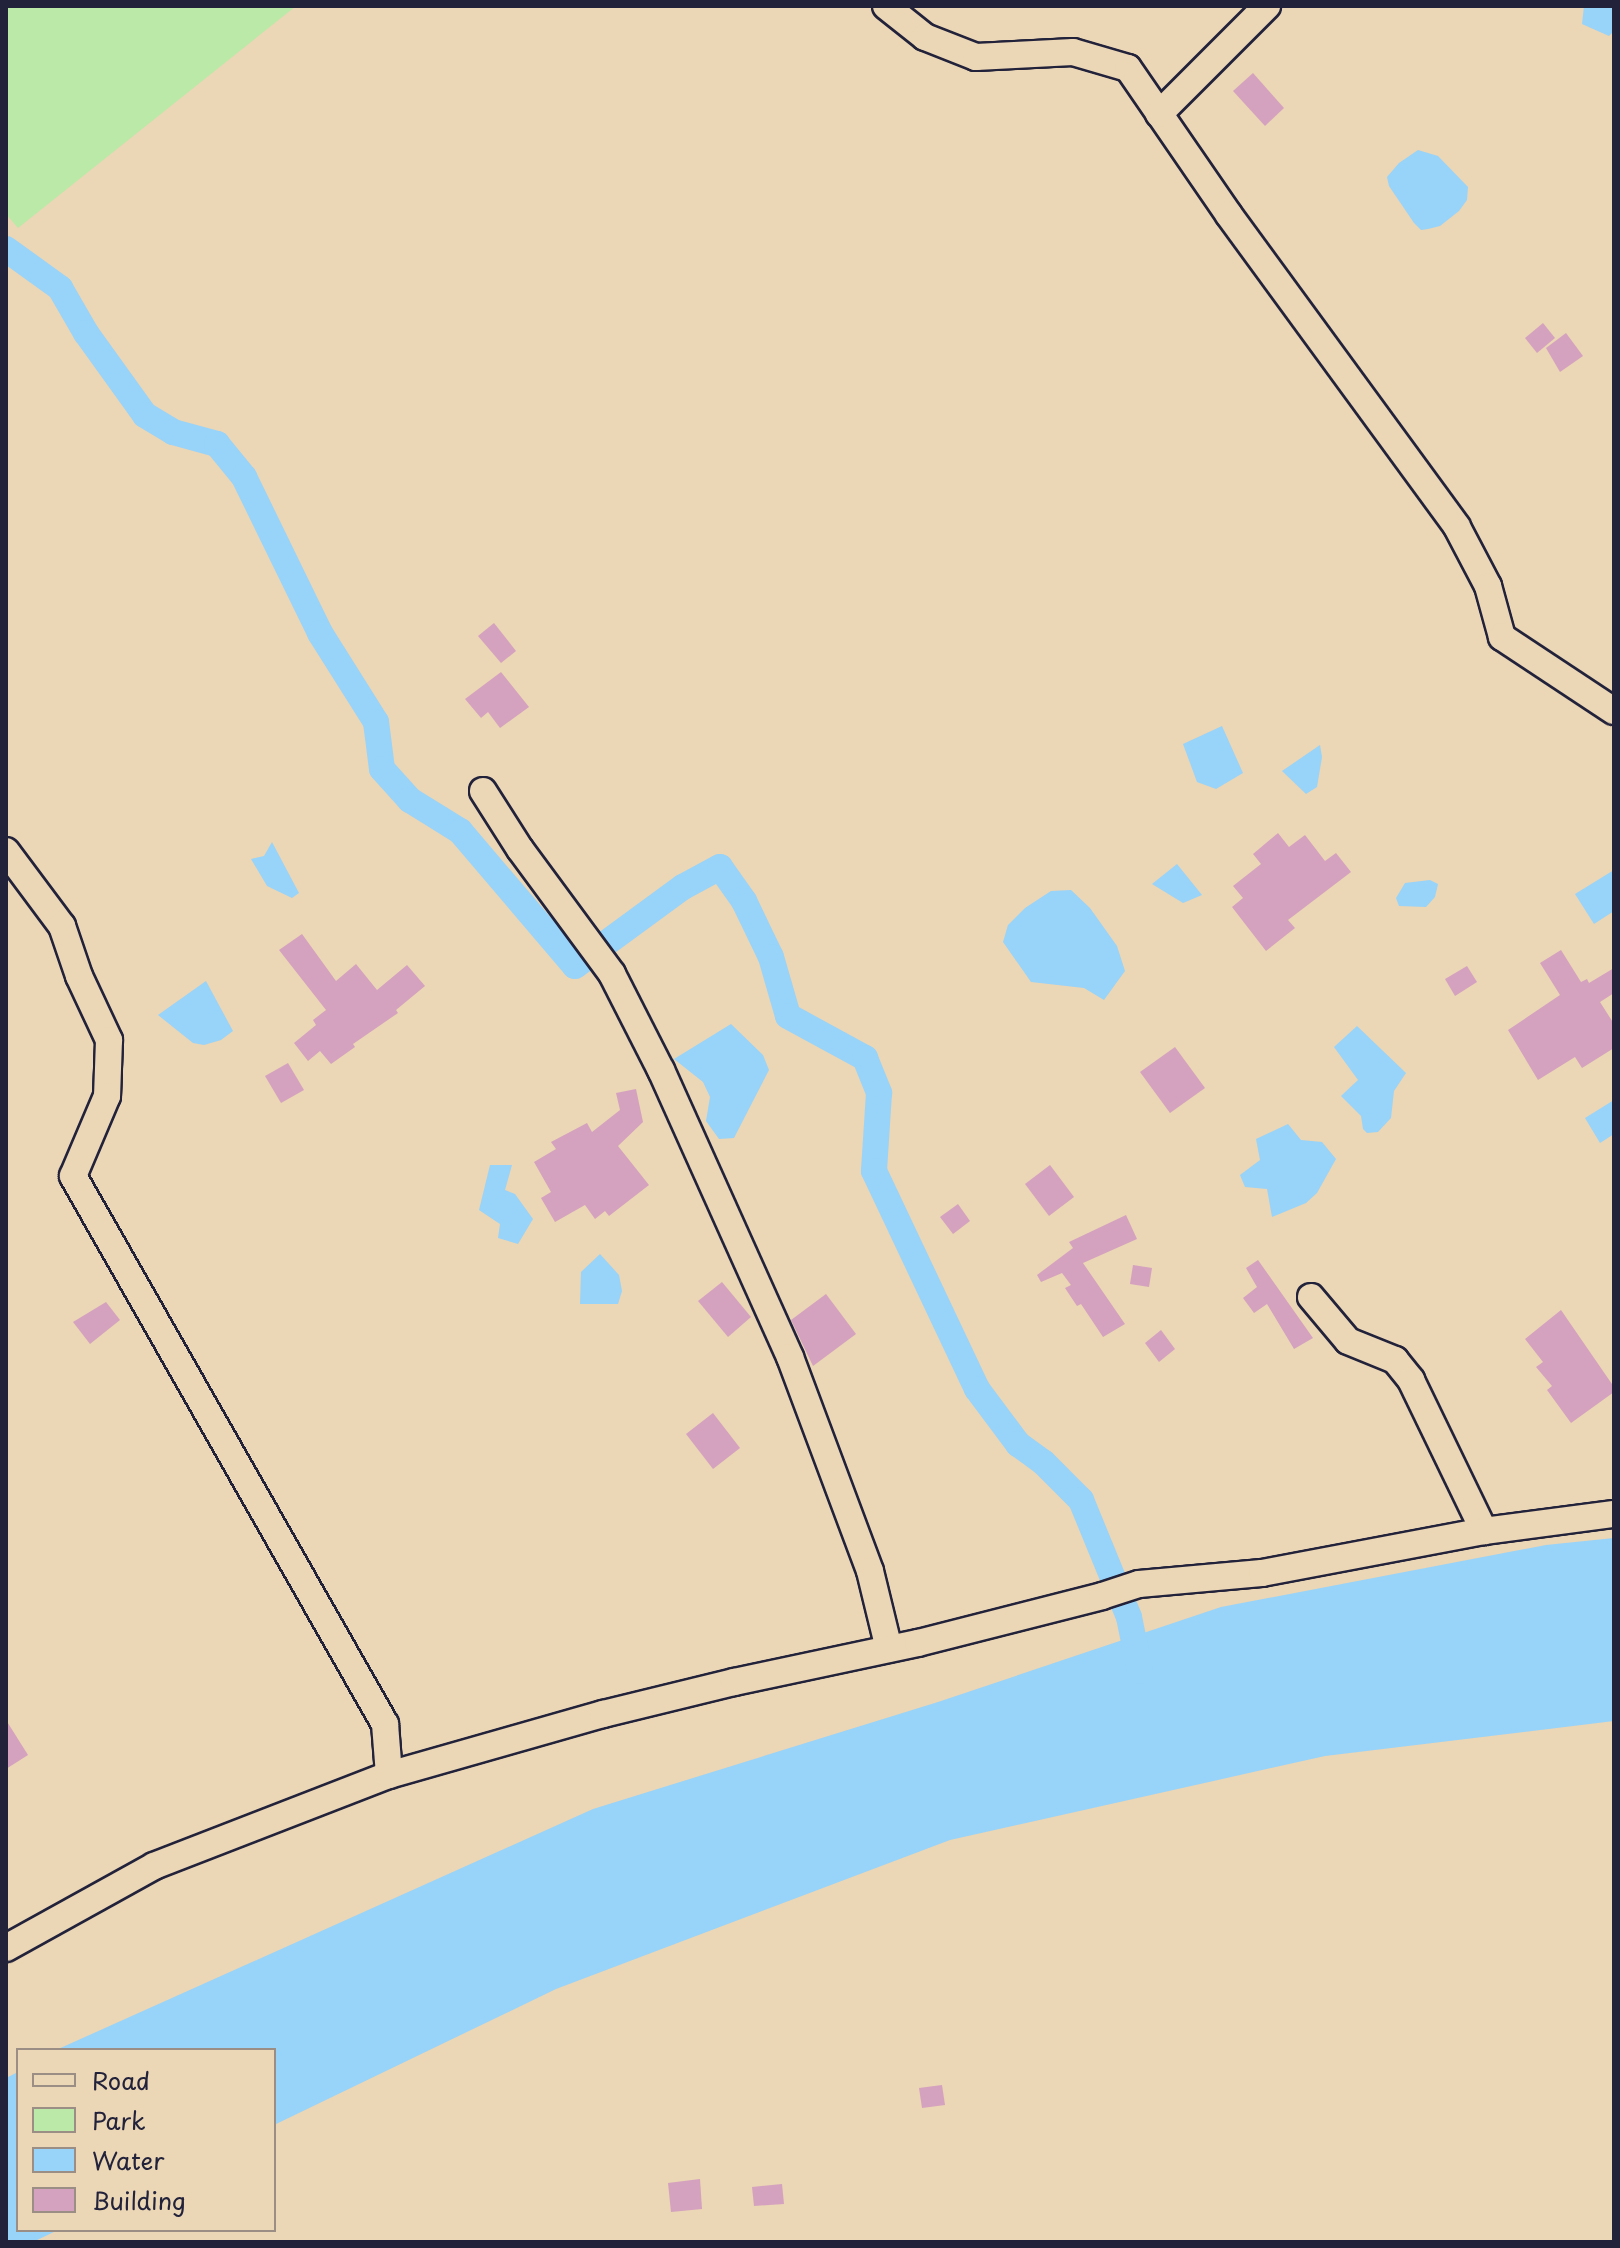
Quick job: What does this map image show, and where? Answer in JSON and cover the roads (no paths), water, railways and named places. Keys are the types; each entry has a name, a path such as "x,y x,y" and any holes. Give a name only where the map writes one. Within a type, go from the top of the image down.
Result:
{"street":[{"path":"886,6 925,37 976,57 1073,52 1128,68 1457,527 1488,586 1502,637 1614,711"},
{"path":"1159,114 1267,6"},
{"path":"483,791 583,939 612,974 661,1070 790,1357 870,1571 889,1649"},
{"path":"6,851 62,926 79,976 109,1040 107,1096 73,1176 385,1724 389,1775"},
{"path":"1311,1297 1348,1341 1395,1360 1411,1380 1484,1531"},
{"path":"6,1948 154,1866 389,1775 632,1707 889,1649 1139,1584 1262,1573 1484,1531 1614,1514"}],"water":[{"path":"1584,6 1614,6 1614,31 1609,36 1582,24"},
{"path":"1418,150 1438,156 1468,187 1467,200 1459,211 1440,226 1421,230 1389,186 1387,177 1399,163"},
{"path":"1222,726 1243,773 1216,789 1197,782 1183,744"},
{"path":"1320,745 1322,757 1317,787 1306,794 1282,771"},
{"path":"272,842 299,893 292,898 267,886 251,859 264,856"},
{"path":"1177,864 1202,895 1183,903 1152,884"},
{"path":"1614,870 1614,911 1594,924 1575,894"},
{"path":"1430,880 1438,884 1435,897 1426,907 1399,906 1396,898 1405,883"},
{"path":"1071,890 1090,908 1117,946 1125,971 1104,1000 1084,988 1031,982 1003,942 1008,925 1025,908 1051,891"},
{"path":"206,981 233,1031 221,1040 204,1045 193,1043 158,1015"},
{"path":"731,1024 763,1055 769,1070 734,1138 719,1139 706,1121 710,1097 703,1082 674,1059"},
{"path":"1357,1026 1406,1073 1394,1091 1391,1118 1378,1132 1367,1133 1363,1129 1361,1116 1341,1096 1358,1080 1334,1047"},
{"path":"1614,1100 1614,1134 1600,1143 1585,1118"},
{"path":"1288,1124 1301,1140 1322,1142 1336,1159 1317,1193 1306,1203 1272,1217 1267,1189 1245,1187 1240,1175 1260,1160 1256,1139"},
{"path":"490,1165 512,1165 505,1190 515,1194 533,1219 518,1244 498,1238 500,1224 479,1210"},
{"path":"600,1254 619,1275 622,1291 618,1304 580,1304 581,1272"},
{"path":"1614,1538 1614,1721 1325,1756 950,1840 556,1989 276,2124 276,2048 60,2048 593,1809 938,1702 1221,1607 1546,1545"},
{"path":"16,2073 16,2232 54,2232 33,2242 6,2242 6,2078"}],"waterway":[{"path":"6,249 60,288 86,333 145,415 173,432 217,444 244,477 320,633 376,722 382,769 410,800 460,831 575,966 683,887 720,867 744,901 771,957 788,1016 865,1058 879,1093 874,1171 977,1389 1018,1444 1043,1462 1081,1500 1129,1617 1140,1671"}]}
